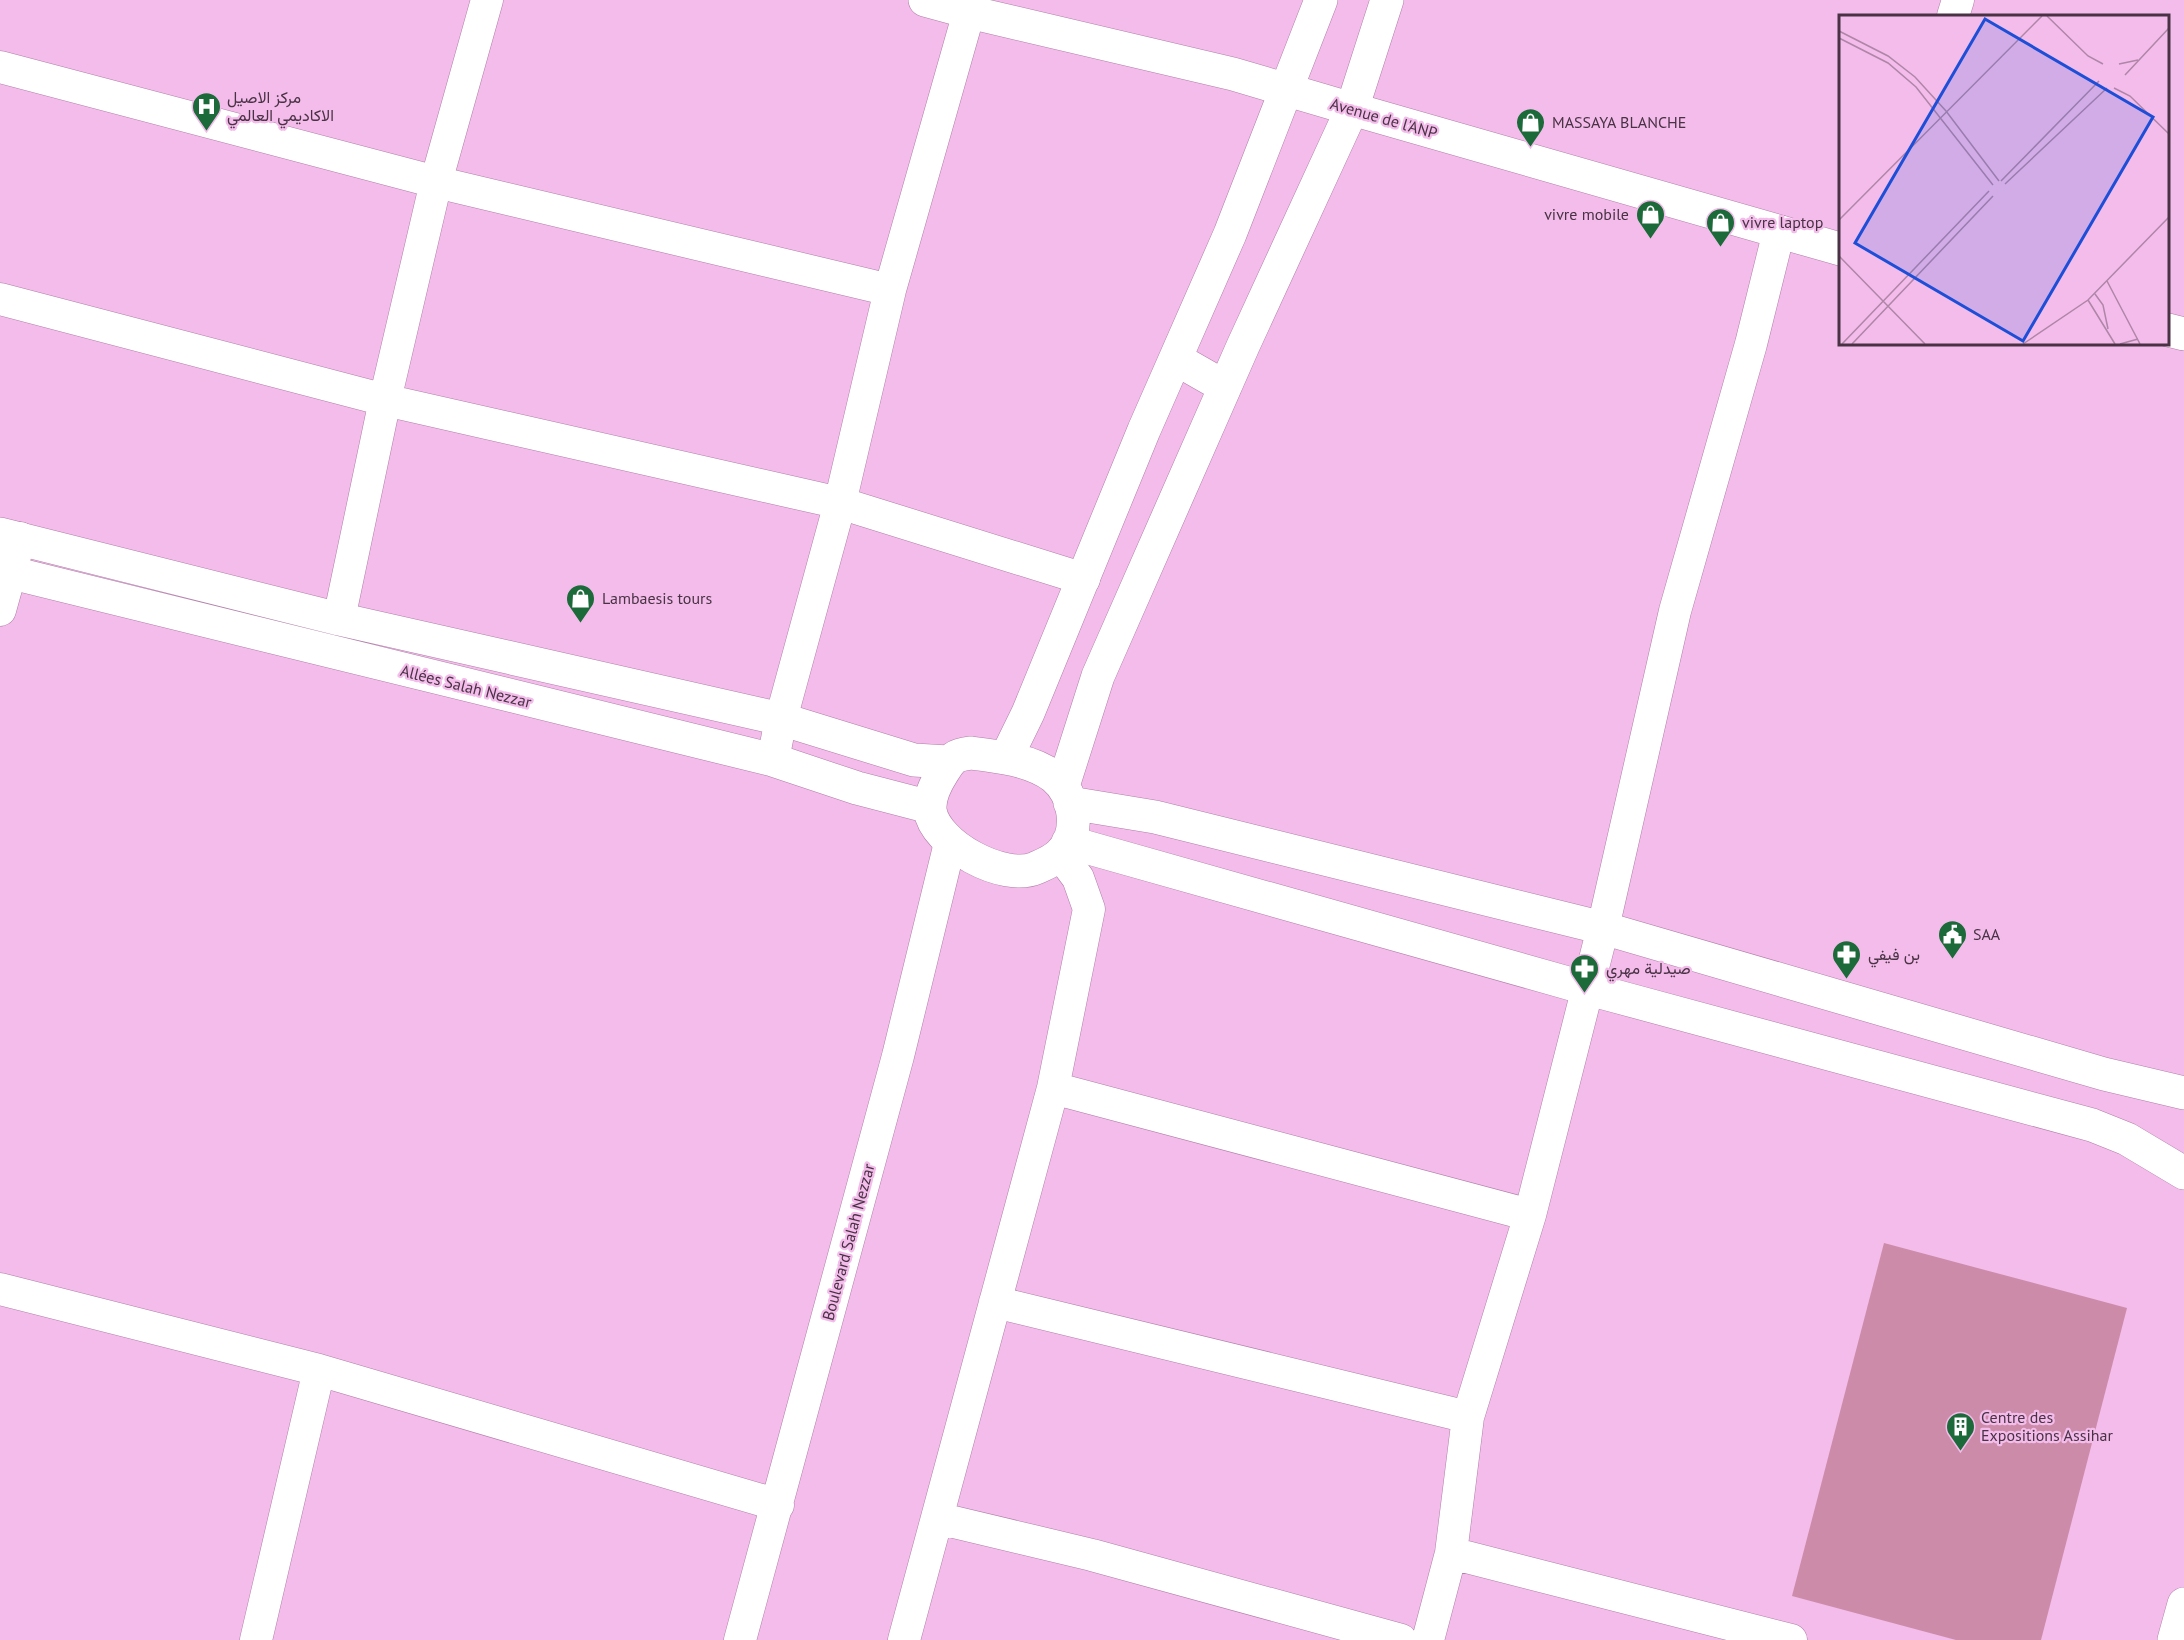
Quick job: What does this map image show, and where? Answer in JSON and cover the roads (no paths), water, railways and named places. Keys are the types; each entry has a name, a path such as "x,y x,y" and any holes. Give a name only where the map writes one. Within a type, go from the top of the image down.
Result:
{"street":[{"path":"339,619 385,399 436,182 487,0"},
{"name":"Avenue de l'ANP","path":"925,0 1287,88 1352,109 1839,249"},
{"path":"1006,758 1028,713 1230,234 1321,0"},
{"path":"1067,794 1098,676 1225,387 1352,109 1387,0"},
{"path":"1953,15 1958,0"},
{"path":"773,760 840,503 891,290 969,12"},
{"path":"0,68 436,182 891,290"},
{"path":"1428,1640 1451,1553 1468,1417 1530,1215 1603,928 1675,611 1751,344 1779,231"},
{"path":"0,299 385,399 840,503 1084,579"},
{"path":"2169,330 2184,334"},
{"path":"1176,359 1225,387"},
{"path":"0,610 10,536 339,619 782,719 914,760 948,762"},
{"name":"Allées Salah Nezzar","path":"5,571 773,760 857,788 930,807"},
{"path":"971,753 1019,761 1052,776 1067,794 1073,810 1073,830 1064,848 1050,862 1031,870 1018,872 982,863 950,843 931,813 930,807 932,794 948,762 960,754 971,753"},
{"path":"1067,794 1603,928 2104,1074 2184,1093"},
{"name":"Boulevard Salah Nezzar","path":"740,1640 898,1056 950,843"},
{"path":"1064,848 2092,1125 2127,1139 2184,1173"},
{"path":"904,1640 1053,1088 1089,909 1064,848"},
{"path":"1053,1088 1530,1215"},
{"path":"0,1289 319,1370 778,1505"},
{"path":"995,1302 1468,1417"},
{"path":"256,1640 319,1370"},
{"path":"937,1518 1092,1555 1401,1640"},
{"path":"1451,1553 1791,1640"},
{"path":"2174,1640 2184,1604"}],"place":[{"name":"مركز الاصيل الاكاديمي العالمي","path":"206,132"},
{"name":"MASSAYA BLANCHE","path":"1531,148"},
{"name":"vivre mobile","path":"1650,240"},
{"name":"vivre laptop","path":"1721,248"},
{"name":"Lambaesis tours","path":"581,624"},
{"name":"SAA","path":"1952,960"},
{"name":"بن فيفي","path":"1847,980"},
{"name":"صيدلية مهري","path":"1585,994"},
{"name":"Centre des Expositions Assihar","path":"1960,1452"}]}
